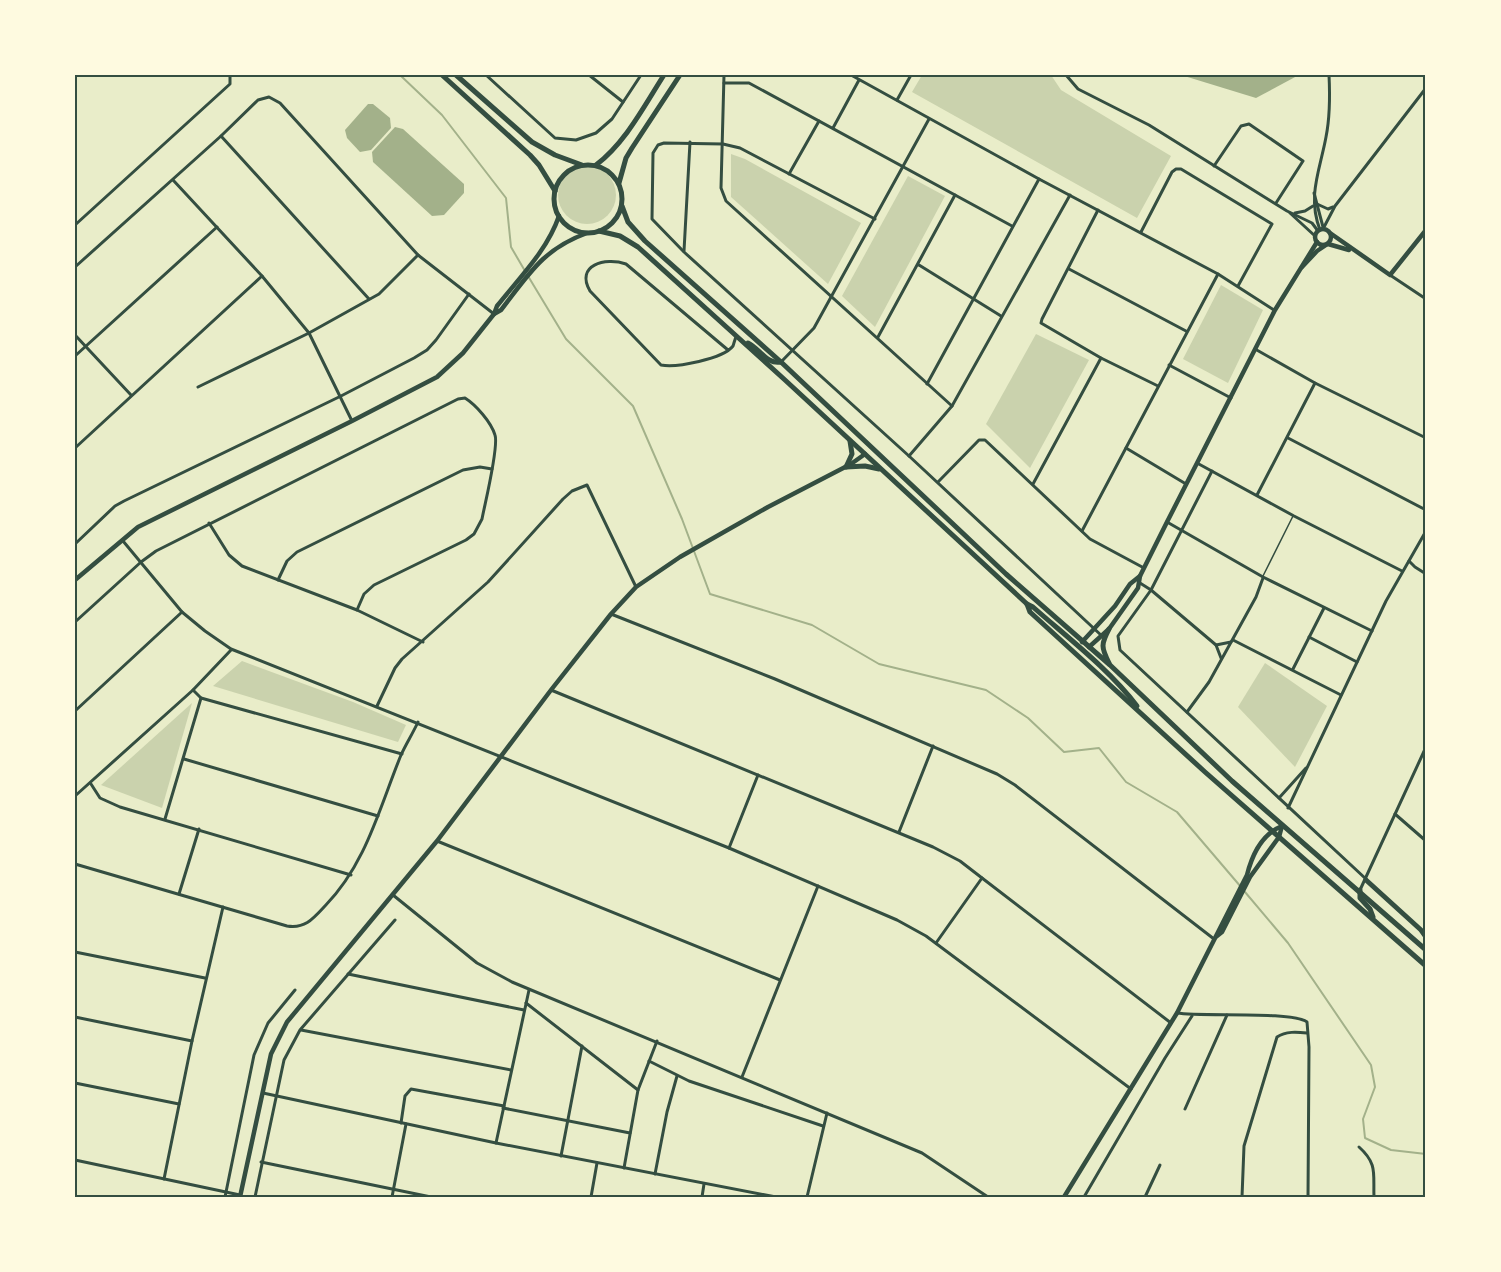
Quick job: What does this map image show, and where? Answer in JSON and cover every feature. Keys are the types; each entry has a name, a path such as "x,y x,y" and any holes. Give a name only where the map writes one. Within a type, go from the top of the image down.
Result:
{"main road":[{"path":"442,75 530,155 555,191"},
{"path":"456,75 532,142 555,155 582,165 596,165 611,173 619,183 622,206 634,231 781,362 1006,574 1110,665 1282,826 1360,890 1426,950"},
{"path":"596,165 622,140 664,75"},
{"path":"619,183 626,158 680,75"},
{"path":"582,165 564,175 555,191 554,204 559,216 569,226 587,232"},
{"path":"599,231 614,221 622,206"},
{"path":"75,580 138,527 437,377 462,353 494,314 497,306 542,255 559,216"},
{"path":"1081,649 1089,647 1109,629 1124,610 1140,583 1140,576 1197,462 1275,310 1317,242 1319,231 1330,233 1390,275 1426,230"},
{"path":"542,255 587,232 599,231 629,240 736,335 1027,604 1081,649 1127,693 1146,717"},
{"path":"1299,268 1327,244 1331,239 1330,233"},
{"path":"1317,242 1322,245 1339,246 1363,256"},
{"path":"734,320 736,335"},
{"path":"743,342 753,346 770,361 781,362"},
{"path":"781,362 779,369 785,380"},
{"path":"240,1196 271,1054 287,1022 437,841 550,690 611,614 636,587 680,557 768,507 846,467 865,454 867,448 862,438"},
{"path":"846,467 852,454 849,439"},
{"path":"846,467 865,466 883,471"},
{"path":"1081,649 1082,642 1093,628 1140,576"},
{"path":"1027,604 1030,612 1271,831 1426,966"},
{"path":"1109,629 1103,640 1102,648 1110,665"},
{"path":"1249,876 1252,857 1271,831 1282,826"},
{"path":"1064,1197 1177,1013 1218,930 1249,876 1279,837 1282,826"},
{"path":"1366,879 1426,937"},
{"path":"1360,890 1360,898 1370,909 1373,918"}],"street":[{"path":"75,225 230,84 230,75"},
{"path":"486,75 555,138 576,140 596,133 612,119 641,75"},
{"path":"590,75 623,102"},
{"path":"724,75 721,188 726,201 952,406"},
{"path":"851,75 1218,274 1275,310"},
{"path":"897,100 911,75"},
{"path":"1066,75 1078,89 1149,125 1319,231"},
{"path":"1319,231 1313,190 1326,137 1330,106 1329,75"},
{"path":"833,128 859,80"},
{"path":"724,83 749,83 1012,226"},
{"path":"1319,231 1335,206 1426,88"},
{"path":"75,267 258,100 275,99 418,255 494,314"},
{"path":"781,362 814,328 929,118"},
{"path":"789,174 819,121"},
{"path":"1214,166 1241,126 1249,124 1303,161 1276,203"},
{"path":"221,136 369,299"},
{"path":"684,252 690,142"},
{"path":"875,219 740,148 723,144 690,142 658,145 652,158 652,219 684,252 938,482 1102,636"},
{"path":"1141,232 1172,172 1176,169 1181,170 1272,224 1238,286"},
{"path":"927,384 1012,226 1040,179"},
{"path":"173,180 262,276 309,333 352,421"},
{"path":"878,337 955,195"},
{"path":"909,456 952,406 1070,195"},
{"path":"1315,204 1328,209 1335,206"},
{"path":"1293,213 1305,212 1315,204"},
{"path":"1098,210 1041,323 1101,358 1158,386"},
{"path":"1287,211 1312,223 1319,231"},
{"path":"75,356 217,227"},
{"path":"198,387 309,333 386,289 418,255"},
{"path":"728,350 626,264 606,261 595,264 588,270 586,284 590,291 661,365 676,367 718,355 728,350 734,345 743,342"},
{"path":"919,265 1002,316"},
{"path":"1068,268 1186,332"},
{"path":"1082,531 1218,274"},
{"path":"1390,275 1426,299"},
{"path":"75,448 262,276"},
{"path":"75,544 123,501 341,396 427,350 469,294"},
{"path":"75,335 131,395"},
{"path":"734,345 736,335"},
{"path":"1255,349 1315,383 1426,438"},
{"path":"1033,484 1101,358"},
{"path":"1169,365 1231,398"},
{"path":"1257,495 1315,383"},
{"path":"75,622 156,551 458,399 465,398 471,402 495,433 496,440 482,519 474,534 466,540 368,590 357,610"},
{"path":"1288,438 1426,510"},
{"path":"938,482 979,440 985,440 1099,545 1144,568"},
{"path":"1126,448 1186,484"},
{"path":"1197,462 1294,516 1403,572"},
{"path":"278,580 287,561 297,552 463,470 480,467 492,469"},
{"path":"1212,471 1151,590 1118,636 1119,650 1366,879"},
{"path":"377,706 395,668 402,659 488,582 572,491 587,485 636,587"},
{"path":"1167,522 1263,577 1372,632"},
{"path":"209,523 235,561 357,610 423,642"},
{"path":"1288,807 1372,632 1426,531"},
{"path":"122,539 182,612 205,632 231,649 729,848 897,920 936,943 1131,1089"},
{"path":"1409,561 1426,574"},
{"path":"1187,712 1209,682 1256,597 1263,577"},
{"path":"1134,580 1151,590 1216,645 1221,658"},
{"path":"1293,669 1324,608"},
{"path":"75,711 182,612"},
{"path":"611,614 775,679 979,765 1015,785 1216,938"},
{"path":"1309,637 1357,662"},
{"path":"1216,645 1232,641 1293,669 1341,695"},
{"path":"75,796 193,690 231,649"},
{"path":"193,690 201,698 402,754"},
{"path":"550,690 899,832 960,861 1171,1023"},
{"path":"165,819 201,698"},
{"path":"75,864 287,926 300,926 310,921 351,875 359,862 402,754 418,723"},
{"path":"899,832 933,746"},
{"path":"1360,890 1426,747"},
{"path":"184,759 378,816"},
{"path":"1279,798 1308,767"},
{"path":"729,848 758,775"},
{"path":"91,784 100,798 107,803 351,875"},
{"path":"1395,814 1426,841"},
{"path":"179,894 199,829"},
{"path":"437,841 780,980"},
{"path":"936,943 982,878"},
{"path":"742,1077 819,886"},
{"path":"393,895 477,963 529,989 922,1153 988,1197"},
{"path":"164,1179 205,978 223,907"},
{"path":"255,1197 275,1097 288,1050 300,1030 394,920"},
{"path":"75,958 76,952 205,978"},
{"path":"348,974 524,1010"},
{"path":"496,1143 529,989"},
{"path":"225,1195 254,1055 268,1023 295,990"},
{"path":"526,1003 638,1090"},
{"path":"1177,1013 1192,1016 1227,1015 1302,1019 1307,1022 1309,1047 1308,1197"},
{"path":"1185,1109 1227,1015"},
{"path":"1084,1197 1192,1016"},
{"path":"75,1017 192,1041"},
{"path":"300,1030 511,1070"},
{"path":"1242,1197 1244,1146 1277,1037 1282,1034 1307,1032"},
{"path":"624,1168 638,1090 657,1041"},
{"path":"561,1156 582,1046"},
{"path":"649,1061 677,1076 823,1126"},
{"path":"656,1174 667,1112 677,1076"},
{"path":"75,1083 179,1104"},
{"path":"400,1123 405,1096 411,1089 630,1133"},
{"path":"262,1093 496,1143 776,1197"},
{"path":"807,1197 828,1113"},
{"path":"392,1197 406,1124"},
{"path":"1359,1147 1367,1154 1373,1165 1374,1197"},
{"path":"75,1161 164,1179 225,1195 240,1196"},
{"path":"261,1162 431,1197"},
{"path":"591,1197 597,1163"},
{"path":"1145,1197 1160,1165"},
{"path":"702,1197 704,1184"}],"lane":[{"path":"1263,577 1294,516"}],"shaded area":[{"path":"922,75 1051,75 1061,90 1171,156 1137,218 912,92"},
{"path":"1181,75 1297,75 1297,76 1256,98"},
{"path":"368,104 373,104 390,118 391,128 371,150 360,152 347,138 345,130"},
{"path":"395,127 403,129 464,184 464,193 444,215 432,216 373,162 372,152"},
{"path":"731,154 745,159 861,223 828,284 731,197"},
{"path":"581,166 593,166 608,174 616,189 616,201 608,216 593,224 581,224 566,216 558,201 558,189 566,174"},
{"path":"908,176 945,196 875,327 842,296"},
{"path":"1221,285 1263,310 1228,383 1183,359"},
{"path":"1036,334 1089,360 1030,468 986,424"},
{"path":"242,661 353,702 406,725 398,742 213,686"},
{"path":"1265,663 1327,706 1295,767 1238,707"},
{"path":"192,703 162,808 101,785"}],"waterway":[{"path":"400,75 442,115 506,198 511,247 525,271"},
{"path":"528,276 566,339 633,406 682,519 710,594 812,625 879,664 986,690 1028,718 1064,752 1099,748 1126,782 1177,812 1241,887"},
{"path":"1245,892 1288,943 1371,1065 1375,1087 1363,1119 1365,1138 1391,1150 1426,1154"}]}
